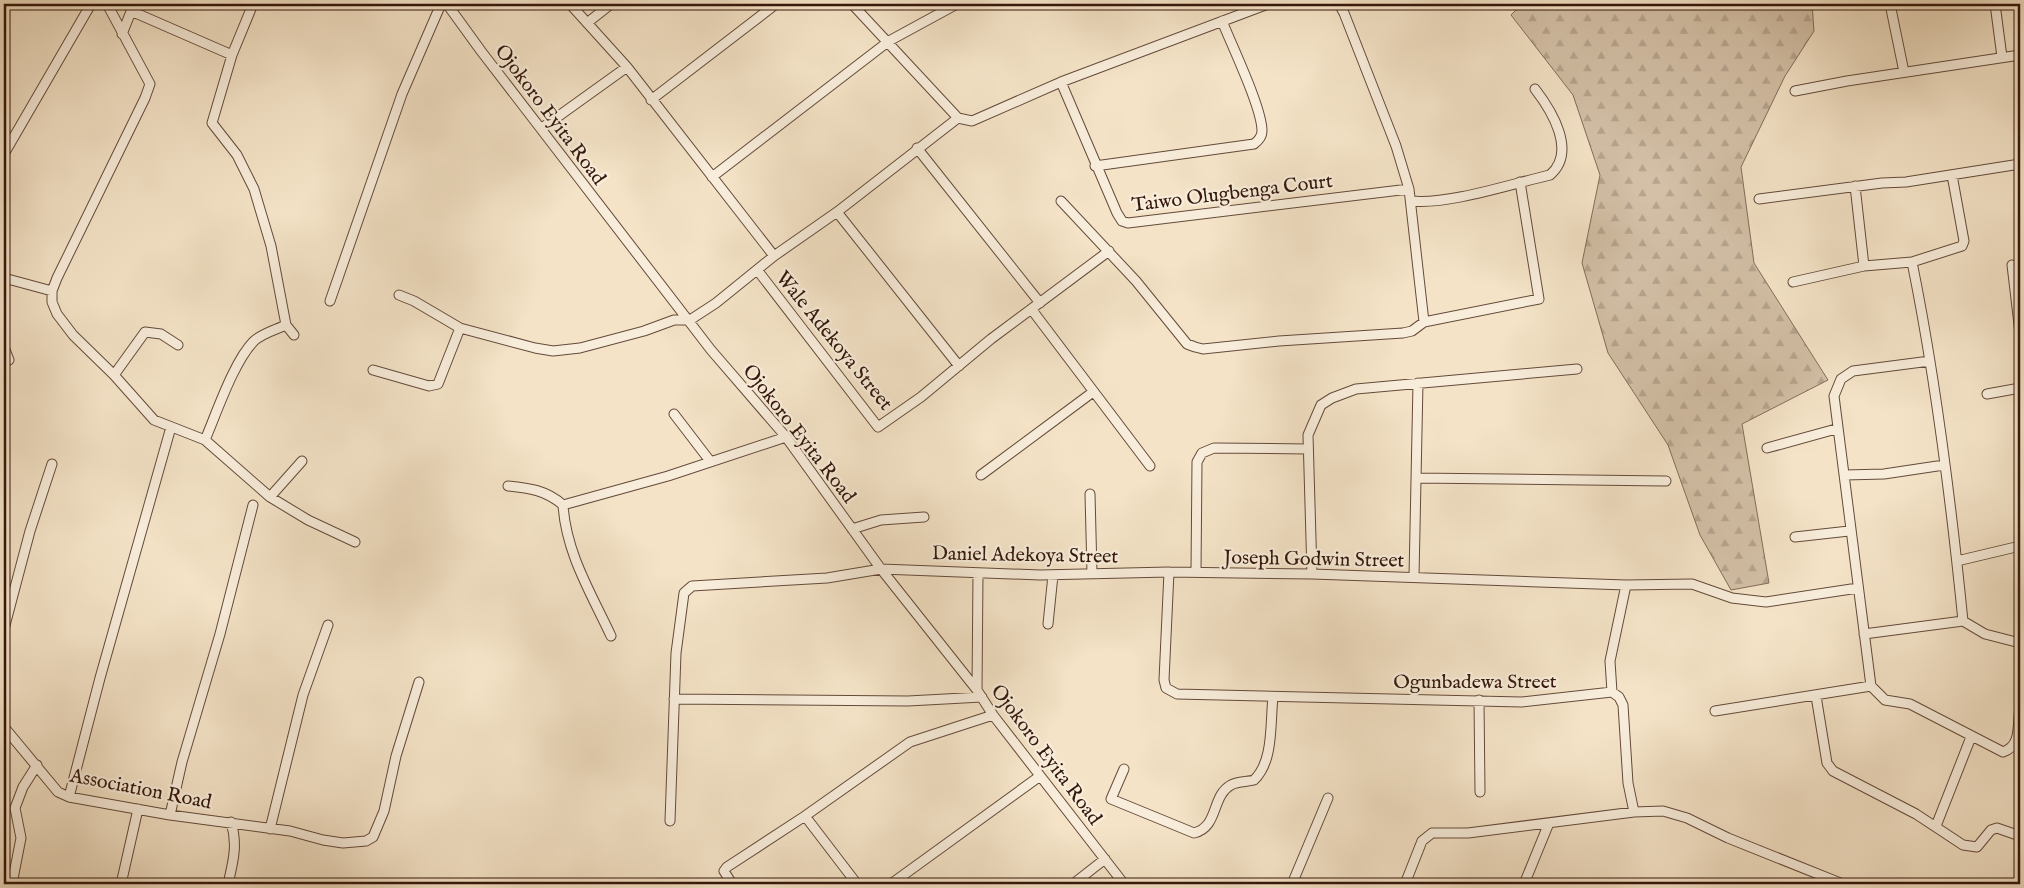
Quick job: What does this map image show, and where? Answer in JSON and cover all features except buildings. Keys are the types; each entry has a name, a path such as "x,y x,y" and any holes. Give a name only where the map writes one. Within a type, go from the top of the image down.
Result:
{"street":[{"path":"4,154 91,4"},
{"path":"107,4 122,34 141,64 150,84 52,291 52,302 57,314 73,335 154,420 184,430 205,440 270,497 308,520 355,542"},
{"path":"253,4 232,55 214,116 213,126 242,162 264,217 286,325 294,335"},
{"path":"330,301 402,94 441,4"},
{"name":"Ojokoro Eyita Road","path":"447,4 601,208 690,320 711,350 786,437 881,570 980,694 993,715 1124,884"},
{"path":"570,4 627,67 774,256"},
{"path":"587,23 611,4"},
{"path":"651,100 776,4"},
{"path":"852,4 888,40 958,118 972,121 1061,82 1268,4"},
{"path":"712,178 888,40 940,8 957,4"},
{"path":"1339,4 1396,146 1408,189 1411,201 1424,322"},
{"path":"1890,4 1904,72"},
{"path":"1995,4 2002,58"},
{"path":"122,34 132,7 232,55"},
{"path":"1096,166 1254,144 1259,140 1262,132 1258,111 1222,21"},
{"path":"1795,91 1904,72 2020,55"},
{"path":"542,128 627,67"},
{"name":"Taiwo Olugbenga Court","path":"1061,82 1117,213 1122,221 1128,223 1408,189"},
{"path":"1411,201 1432,201 1520,182 1550,175 1558,168 1561,160 1559,134 1555,119 1536,89"},
{"path":"398,295 414,301 460,328 553,351 580,348 644,331 674,320 690,320 758,271 774,256 837,212 958,118"},
{"path":"917,148 1040,303"},
{"path":"1759,199 1952,175 2020,164"},
{"path":"1793,282 1864,266 1912,262 1955,250 1962,246 1964,241 1952,175"},
{"path":"1061,201 1109,251 1187,344 1194,348 1204,349 1279,341 1403,333 1412,331 1424,322 1539,299 1520,182"},
{"path":"1855,186 1864,266"},
{"path":"837,212 959,366 1109,251"},
{"path":"1912,262 1930,361 1957,561 1963,621"},
{"path":"2012,265 2020,333"},
{"name":"Wale Adekoya Street","path":"758,271 878,427 921,397 959,366"},
{"path":"4,278 52,291"},
{"path":"4,294 4,299"},
{"path":"1032,310 1150,466"},
{"path":"205,440 234,372 253,342 264,334 286,325"},
{"path":"4,326 4,347 10,360"},
{"path":"373,370 429,386 438,384 460,328"},
{"path":"114,376 146,332 161,334 178,345"},
{"path":"1930,361 1852,371 1841,379 1834,396 1836,428 1845,475 1849,531 1871,686 1885,700 1910,704 2003,752 2012,749 2017,742 2020,708"},
{"path":"1312,574 1311,486 1308,435 1318,411 1332,398 1356,390 1577,369"},
{"name":"Joseph Godwin Street","path":"1169,572 1312,574 1414,578 1418,383"},
{"path":"1988,394 2020,388"},
{"path":"981,475 1093,392"},
{"path":"674,414 710,461"},
{"path":"69,797 100,678 171,427"},
{"path":"1767,448 1836,428"},
{"path":"563,505 639,485 786,437"},
{"path":"1196,572 1198,537 1196,473 1197,462 1202,453 1214,448 1308,449"},
{"path":"270,497 302,461"},
{"path":"4,629 30,531 52,464"},
{"path":"1845,475 1875,475 1944,465"},
{"path":"1416,478 1666,481"},
{"path":"508,486 539,489 563,505 565,525 575,562 611,636"},
{"path":"1090,494 1092,574"},
{"path":"170,815 182,762 220,634 253,505"},
{"path":"852,529 881,520 924,517"},
{"path":"1794,537 1849,531"},
{"path":"1957,561 2020,546"},
{"name":"Daniel Adekoya Street","path":"674,699 682,604 684,593 692,586 827,578 881,570 1053,575 1169,572"},
{"name":"Ogunbadewa Street","path":"1169,572 1164,680 1166,688 1177,694 1546,700 1612,692"},
{"path":"670,821 674,699 908,701 980,694 978,573"},
{"path":"1048,624 1053,575"},
{"path":"1414,578 1626,585 1692,584 1732,598 1766,602 1858,588"},
{"path":"1626,585 1610,661 1612,692 1619,697 1623,705 1628,783 1634,812"},
{"path":"1864,634 1963,621 1985,634 2020,643"},
{"path":"270,830 303,695 328,625"},
{"name":"Association Road","path":"4,727 58,792 69,797 170,815 232,822 343,843 366,841 373,837 388,798 396,756 419,682"},
{"path":"1715,711 1871,686"},
{"path":"1816,696 1829,768 1936,826 1945,835 1969,848 1977,848 1987,834 1997,828 2020,836"},
{"path":"1124,768 1111,799 1194,833 1201,831 1208,826 1226,788 1233,783 1254,780 1259,776 1264,766 1268,747 1273,697"},
{"path":"1479,700 1480,792"},
{"path":"732,884 724,873 724,869 806,816 910,742 993,715"},
{"path":"1936,826 1971,737"},
{"path":"12,884 21,838 15,808 24,787 37,765"},
{"path":"891,884 1040,776"},
{"path":"1292,884 1328,798"},
{"path":"121,884 138,809"},
{"path":"1405,884 1422,841 1432,832 1468,833 1634,812 1663,811 1673,813 1728,838 1843,884"},
{"path":"806,816 857,884"},
{"path":"228,884 236,853 232,822"},
{"path":"1524,884 1549,823"},
{"path":"1073,884 1104,859"}],"green space":[{"path":"1522,4 1812,4 1814,31 1785,76 1741,167 1754,263 1828,380 1742,424 1769,583 1731,590 1700,535 1668,445 1608,353 1582,263 1600,175 1573,95 1511,15"}]}
